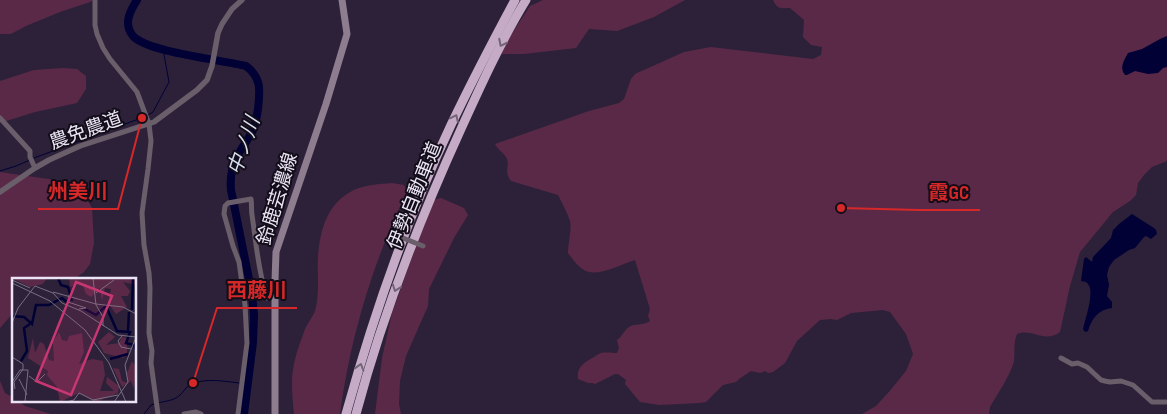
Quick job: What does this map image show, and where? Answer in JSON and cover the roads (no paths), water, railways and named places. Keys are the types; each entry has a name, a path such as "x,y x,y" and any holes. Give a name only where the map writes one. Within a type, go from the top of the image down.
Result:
{"highway":[{"name":"伊勢自動車道","path":"346,414 371,331 422,192 451,126 515,0"},
{"name":"伊勢自動車道","path":"356,414 390,304 431,196 489,70 526,0"}],"main road":[{"name":"鈴鹿芸濃線","path":"275,414 276,252 326,104 347,34 342,0"}],"street":[{"path":"94,0 97,34 110,59 138,92 148,122 151,141 142,213 144,245 150,281 148,333 152,351 151,363 158,411"},
{"name":"農免農道","path":"0,192 49,160 80,146 148,122 154,122 203,85 212,66 218,34 226,16 242,0"},
{"path":"0,118 30,151 35,168"},
{"path":"238,414 247,342 245,305 239,262 232,246 224,214 225,206 228,203 251,199 257,252 267,298 275,281"},
{"path":"393,234 423,246"},
{"path":"1062,358 1072,364 1087,367 1105,382 1121,381 1133,386 1152,402 1167,402"},
{"path":"184,414 196,412 201,414"}],"waterway":[{"name":"中ノ川","path":"137,0 130,13 128,27 133,36 141,42 186,55 246,66 255,75 259,85 259,102 255,126 236,159 231,178 231,190 252,294 254,315 253,342 244,414"},
{"path":"148,115 153,112 169,82 163,49"},
{"path":"34,158 144,117"},
{"path":"0,171 30,160"},
{"path":"158,403 175,398 189,385 197,382 239,383"},
{"name":"中ノ川","path":"243,383 248,384"},
{"path":"144,414 154,404"}],"place":[{"name":"州美川","path":"142,118"},
{"name":"霞GC","path":"841,208"},
{"name":"西藤川","path":"193,383"}]}
